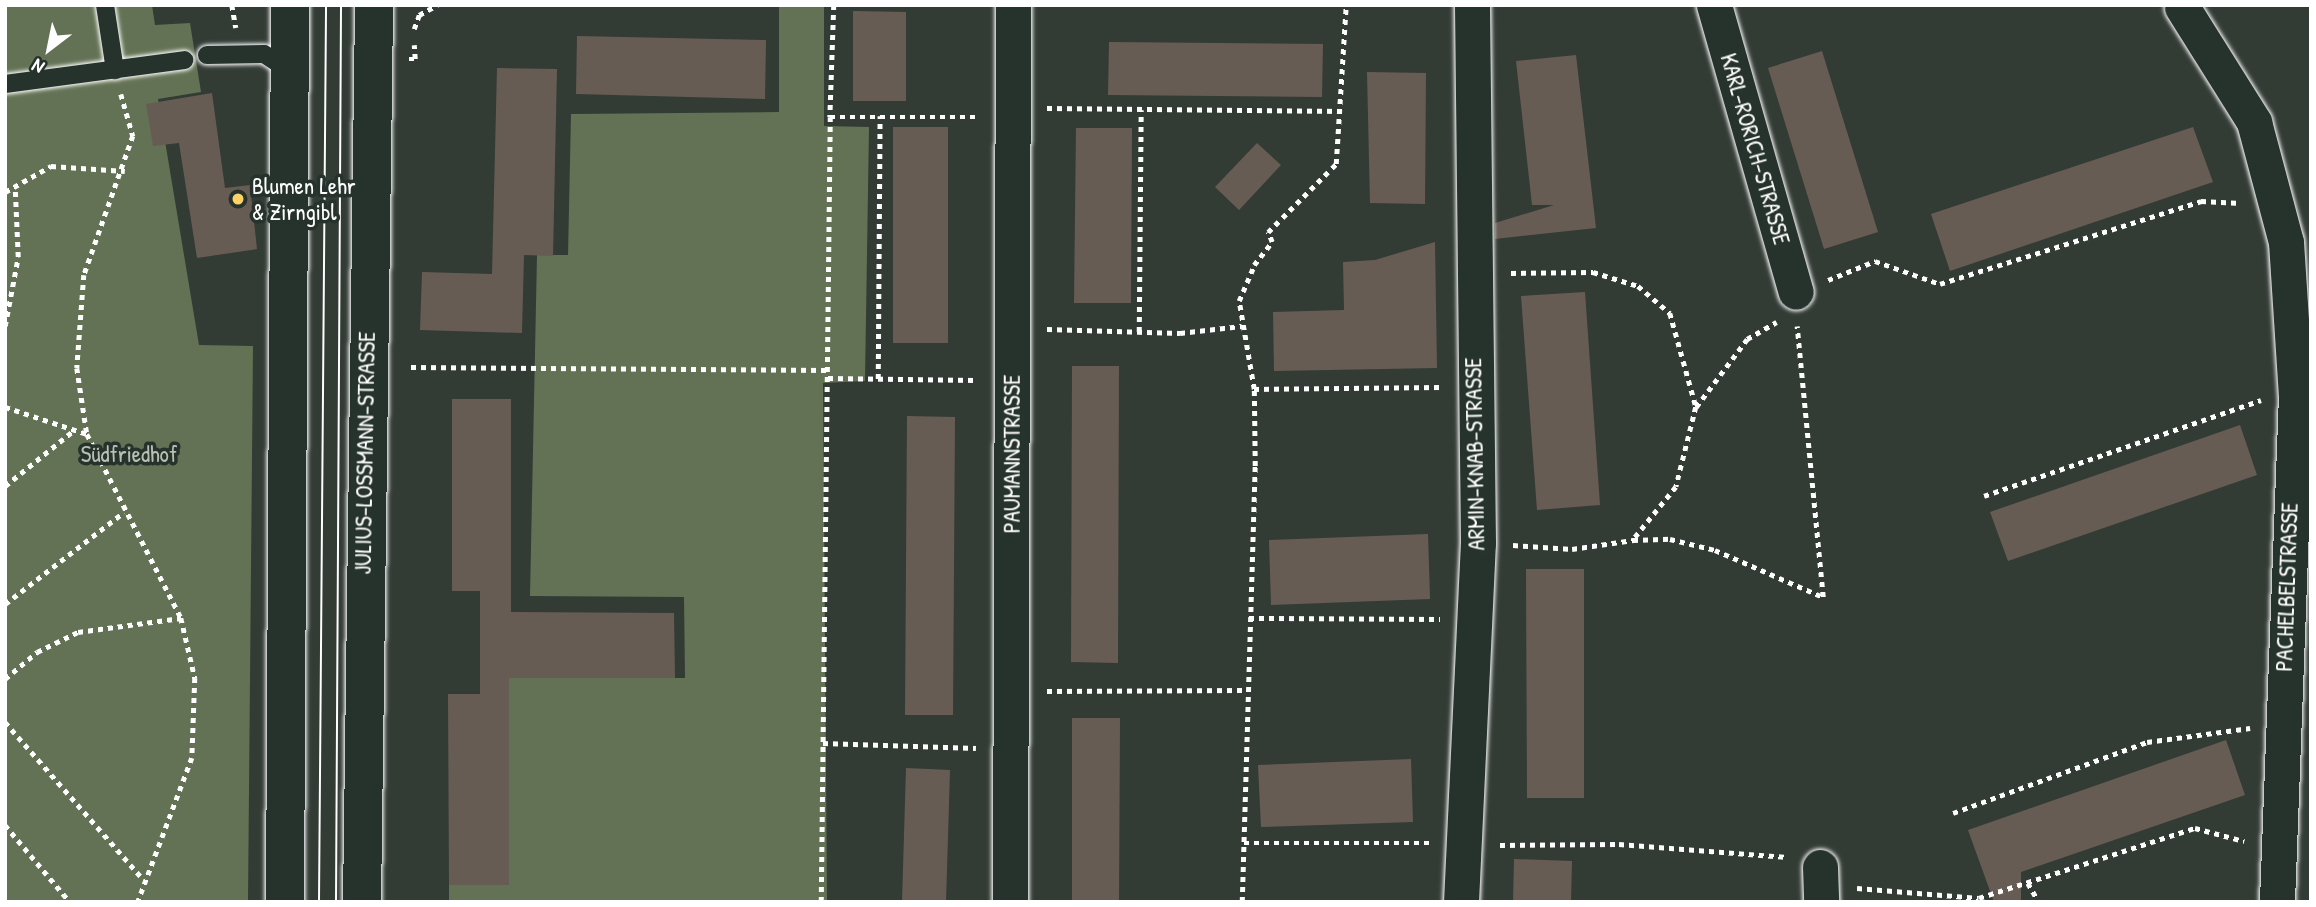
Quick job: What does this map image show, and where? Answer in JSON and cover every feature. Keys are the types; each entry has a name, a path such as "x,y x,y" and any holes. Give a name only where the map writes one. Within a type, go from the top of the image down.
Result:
{"main road":[{"path":"285,902 290,5"},
{"name":"JULIUS-LOSSMANN-STRASSE","path":"362,902 374,5"}],"street":[{"name":"PAUMANNSTRASSE","path":"1010,902 1013,5"},
{"name":"ARMIN-KNAB-STRASSE","path":"1461,902 1466,843 1478,543 1471,273 1472,5"},
{"name":"KARL-RORICH-STRASSE","path":"1714,5 1796,302"},
{"name":"PACHELBELSTRASSE","path":"2181,6 2254,121 2281,204 2296,395 2277,902"}],"lane":[{"path":"105,5 115,71"},
{"path":"207,55 264,54 290,71"},
{"path":"5,84 184,60"}],"path":[{"path":"821,902 830,117 834,5"},
{"path":"1242,902 1254,389 1239,301 1254,264 1272,242 1268,232 1336,164 1344,111 1346,5"},
{"path":"115,71 133,136 125,171 84,275 77,368 87,434 124,512 181,618 195,678 191,758 138,902"},
{"path":"830,117 1141,110 1344,111"},
{"path":"1139,331 1141,110"},
{"path":"878,379 880,116"},
{"path":"5,192 51,166 125,171"},
{"path":"5,326 18,257 15,187"},
{"path":"1633,540 1676,487 1696,407 1747,339 1796,302 1875,261 1940,284 2201,201 2281,204"},
{"path":"1471,273 1593,272 1638,286 1670,313 1696,407"},
{"path":"1478,543 1572,549 1633,540 1670,539 1715,550 1823,597 1796,302"},
{"path":"1012,328 1139,331 1242,326"},
{"path":"411,367 827,370"},
{"path":"828,378 1012,381"},
{"path":"1254,389 1474,387"},
{"path":"1984,496 2263,399 2296,395"},
{"path":"5,407 87,434"},
{"path":"5,486 73,431"},
{"path":"5,604 124,512"},
{"path":"5,679 37,652 78,632 181,618"},
{"path":"1249,618 1475,619"},
{"path":"1011,692 1246,690"},
{"path":"5,722 144,880"},
{"path":"1953,813 2147,742 2282,724"},
{"path":"823,743 1010,749"},
{"path":"5,825 70,902"},
{"path":"1244,843 1466,843 1780,854 1820,885 1979,898 2195,828 2278,850"},
{"path":"2028,883 2039,902"}],"green space":[{"name":"Südfriedhof","path":"5,5 152,5 155,25 190,23 201,92 158,99 199,345 253,346 248,902 5,902"},
{"path":"779,5 824,5 824,126 869,127 865,381 823,383 827,902 449,902 449,885 509,885 509,678 685,678 684,597 530,596 537,255 568,255 571,114 779,112"}],"building":[{"path":"853,11 906,12 906,101 853,101"},
{"path":"577,36 766,40 765,99 576,94"},
{"path":"1109,42 1323,44 1322,97 1108,95"},
{"path":"1822,51 1878,232 1824,249 1768,68"},
{"path":"1576,55 1596,228 1495,239 1495,223 1554,205 1532,205 1516,61"},
{"path":"497,68 557,69 553,256 524,255 522,333 420,330 422,272 492,274"},
{"path":"1367,72 1426,73 1425,204 1370,203"},
{"path":"212,93 225,188 250,185 257,249 197,258 179,143 153,146 146,104"},
{"path":"893,127 948,127 948,343 893,343"},
{"path":"2193,127 2213,182 1950,271 1931,214"},
{"path":"1076,128 1132,128 1131,303 1074,303"},
{"path":"1257,143 1281,165 1239,210 1215,187"},
{"path":"1435,242 1437,368 1274,371 1273,312 1344,310 1343,262 1375,260"},
{"path":"1585,292 1600,505 1537,510 1521,296"},
{"path":"1072,366 1119,366 1118,663 1071,662"},
{"path":"452,399 511,399 511,612 674,613 675,678 509,678 509,885 449,885 448,694 480,694 480,591 452,591"},
{"path":"907,416 955,417 953,715 905,715"},
{"path":"2240,425 2257,475 2008,561 1990,512"},
{"path":"1428,534 1430,599 1271,605 1269,540"},
{"path":"1526,569 1584,569 1584,798 1527,798"},
{"path":"1072,718 1120,718 1119,902 1072,902"},
{"path":"2226,740 2245,795 2021,872 2021,902 1994,902 1968,830"},
{"path":"1411,759 1413,822 1261,827 1258,765"},
{"path":"906,768 950,770 946,902 902,902"},
{"path":"1514,859 1572,861 1571,902 1513,902"}],"tram line":[{"path":"319,902 326,5"},
{"path":"336,902 341,5"}],"place":[{"name":"Blumen Lehr & Zirngibl","path":"238,199"}]}
